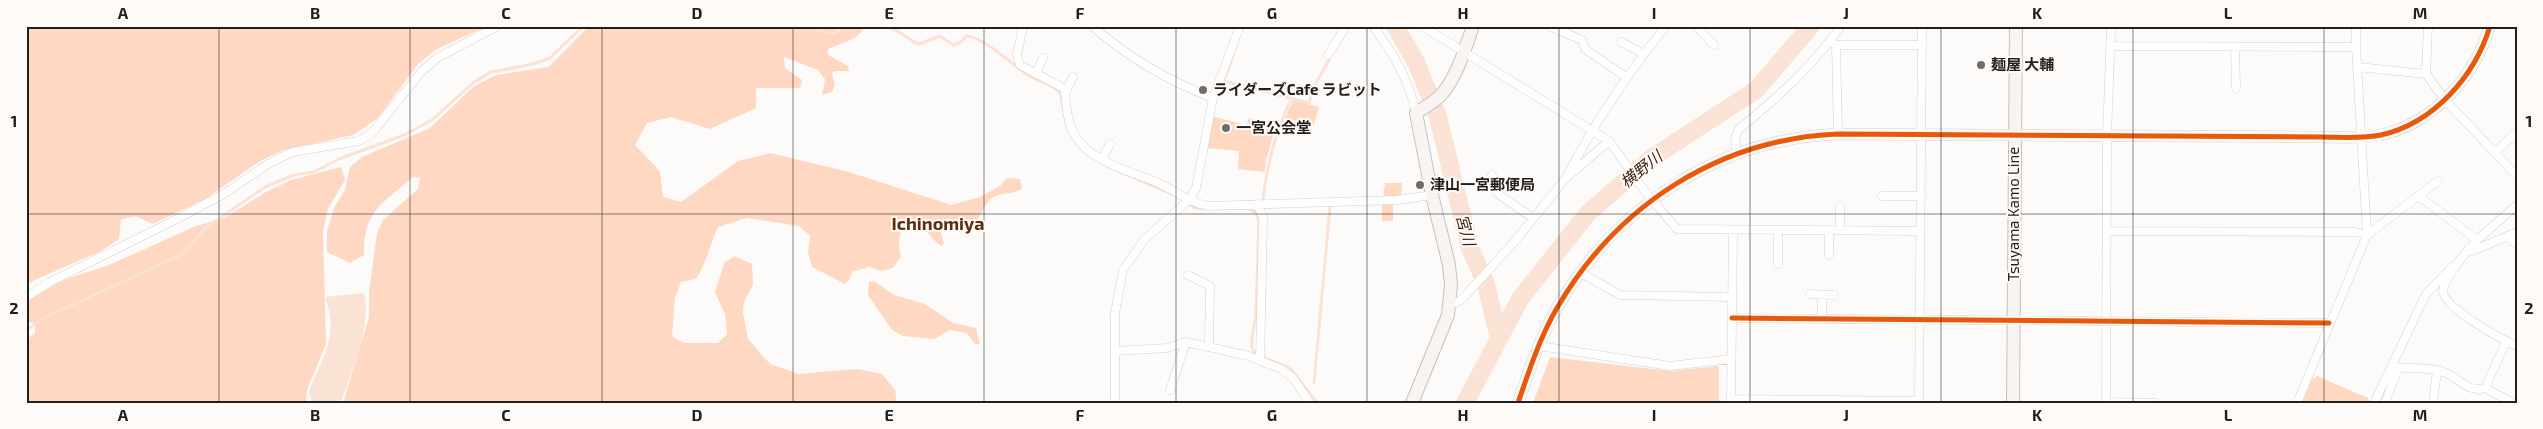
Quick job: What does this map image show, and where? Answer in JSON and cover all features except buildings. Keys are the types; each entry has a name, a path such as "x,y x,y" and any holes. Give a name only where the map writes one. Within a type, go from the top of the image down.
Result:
{"main road":[{"path":"1412,403 1442,332 1450,304 1449,265 1432,195 1421,110 1440,96 1464,52 1473,26"},
{"name":"Tsuyama Kamo Line","path":"2013,403 2016,26"}],"street":[{"path":"26,297 50,282 183,216 227,192 268,164 292,152 359,141 366,137 372,133 421,72 437,58 498,26"},
{"path":"1023,26 1018,55 1020,65 1065,90 1069,120 1074,135 1086,148 1127,172 1156,182 1187,201 1208,206 1398,200 1432,195"},
{"path":"1092,26 1133,59 1160,75 1213,98"},
{"path":"1115,403 1115,313 1123,270 1144,240 1187,201 1199,177 1207,122 1213,98 1240,26"},
{"path":"1328,55 1346,26"},
{"path":"1373,26 1398,62 1421,110"},
{"path":"1422,26 1592,128 1611,144 1649,197 1677,228 1920,231"},
{"path":"1549,26 1582,40 1585,49 1626,78"},
{"path":"1450,304 1456,303 1464,297 1566,178 1592,128 1626,78 1666,26"},
{"path":"1696,26 1714,45"},
{"path":"1737,153 1735,138 1739,129 1791,85 1833,43 1841,26"},
{"path":"1732,230 1731,401 1919,402 1922,26"},
{"path":"2111,26 2107,136 2106,403 2155,403"},
{"path":"2297,403 2367,235 2356,26"},
{"path":"2428,26 2426,74 2446,100 2517,176"},
{"path":"1518,403 1539,346 1557,308 1605,242 1649,197 1737,153 1793,137 1838,134 2015,136 2381,135 2409,124 2446,100 2466,76 2483,49 2490,26"},
{"path":"1620,42 1644,54"},
{"path":"1833,43 1922,45"},
{"path":"1833,43 1838,134"},
{"path":"2110,46 2356,47"},
{"path":"2236,47 2236,88"},
{"path":"1036,74 1043,58"},
{"path":"2358,67 2426,74"},
{"path":"1065,93 1073,78"},
{"path":"2495,152 2517,132"},
{"path":"1102,158 1110,144"},
{"path":"1566,178 1611,144"},
{"path":"1492,175 1488,184 1533,218"},
{"path":"2367,235 2420,197 2438,181"},
{"path":"1882,196 1921,196"},
{"path":"2420,197 2477,240"},
{"path":"1257,204 1263,217 1259,357"},
{"path":"2374,403 2394,368 2426,294 2477,240 2517,205"},
{"path":"1840,206 1840,230"},
{"path":"1778,230 1778,264"},
{"path":"1829,230 1829,255"},
{"path":"2108,231 2356,232 2367,235"},
{"path":"2468,249 2472,251 2481,249 2517,232"},
{"path":"2508,237 2517,245"},
{"path":"2458,261 2444,287 2444,298 2457,310 2506,342 2517,346"},
{"path":"1581,273 1620,295 1732,297"},
{"path":"1188,275 1210,286 1209,345"},
{"path":"1810,294 1833,294"},
{"path":"1822,294 1822,318"},
{"path":"1732,318 2329,323"},
{"path":"1116,350 1167,348 1186,342 1209,345 1259,357 1293,378 1310,403"},
{"path":"1170,390 1186,342"},
{"path":"2485,388 2506,342"},
{"path":"1539,346 1670,366 1731,359"},
{"path":"2394,368 2446,372 2461,384 2479,390 2485,388 2513,403"},
{"path":"2385,403 2394,368"},
{"path":"2433,403 2437,371"}],"shaded area":[{"path":"26,26 488,26 437,49 419,63 377,119 353,135 284,150 262,160 205,199 153,224 135,216 121,220 119,239 101,251 26,284"},
{"path":"589,26 835,26 846,28 849,26 863,30 855,38 828,49 828,55 848,66 849,71 835,71 832,73 835,85 832,92 822,95 825,79 818,70 784,57 785,68 802,80 800,88 756,88 756,108 710,129 671,117 647,123 635,145 660,171 663,197 681,202 738,161 770,153 849,172 951,205 980,197 1000,186 1007,178 1020,179 1022,188 991,199 975,224 958,229 939,227 944,243 942,246 919,224 910,219 901,231 899,246 901,256 893,268 882,271 869,267 852,272 845,284 812,267 808,252 810,236 799,226 747,218 718,227 703,267 696,279 681,282 675,298 672,336 684,343 718,343 727,334 725,314 715,293 724,263 734,256 752,264 753,285 744,302 743,313 748,339 770,364 799,374 857,369 882,374 895,390 897,403 343,403 369,317 369,292 377,233 383,220 418,189 420,178 413,177 376,210 367,228 364,255 350,263 327,252 327,231 334,208 345,190 350,167 362,157 430,128 473,87 496,75 549,67"},
{"path":"1293,100 1319,107 1314,125 1285,118"},
{"path":"1211,116 1246,125 1249,118 1277,123 1266,160 1265,172 1238,169 1239,151 1205,148"},
{"path":"341,167 345,180 328,209 323,231 326,344 307,390 306,403 26,403 26,340 35,333 35,323 26,322 26,302 31,296 69,278 109,265 196,226 224,218 266,192 291,180"},
{"path":"1385,183 1402,183 1401,198 1383,199"},
{"path":"1393,203 1393,221 1382,221 1382,204"},
{"path":"874,281 894,295 925,304 953,323 976,328 980,344 975,344 967,333 950,330 934,339 903,336 892,330 868,295 869,282"},
{"path":"364,293 366,305 363,333 342,400 340,403 312,403 309,392 324,357 330,336 331,324 325,297"},
{"path":"1550,357 1670,371 1719,366 1719,403 1533,403"},
{"path":"2317,376 2368,398 2370,403 2302,403 2312,379"}],"waterway":[{"path":"26,330 46,317 183,254 204,229 265,187 294,175 314,172 339,159 404,135 432,120 473,83 491,72 533,64 550,58 583,26"},
{"path":"811,26 829,33 836,33 842,26"},
{"path":"885,26 919,44 940,36 953,45 961,42 966,36 973,37 990,46 1031,77 1050,85 1059,92 1070,133"},
{"name":"宮川","path":"1395,26 1417,64 1438,117 1470,248 1486,284 1499,339"},
{"name":"横野川","path":"1465,403 1520,299 1588,213 1653,157 1756,90 1811,26"},
{"path":"1237,43 1224,81 1309,103 1316,83 1330,58"},
{"path":"1263,199 1273,148 1291,99"},
{"path":"1079,146 1089,155"},
{"path":"1103,164 1172,194"},
{"path":"1187,202 1195,208 1206,209"},
{"path":"1314,383 1330,207"},
{"path":"1247,208 1256,213 1259,220 1256,313 1252,347 1255,354 1290,368 1317,403"}],"cycle path":[{"path":"1518,403 1545,331 1557,308 1581,271 1609,238 1641,209 1675,184 1713,164 1752,149 1794,139 1838,134 2351,138 2381,135 2400,129 2418,120 2450,95 2474,62 2490,26"},
{"path":"1732,318 2329,323"}],"place":[{"name":"麺屋 大輔","path":"1981,65"},
{"name":"ライダーズCafe ラビット","path":"1203,90"},
{"name":"一宮公会堂","path":"1226,128"},
{"name":"津山一宮郵便局","path":"1420,185"}],"district":[{"name":"Ichinomiya","path":"938,224"}]}
